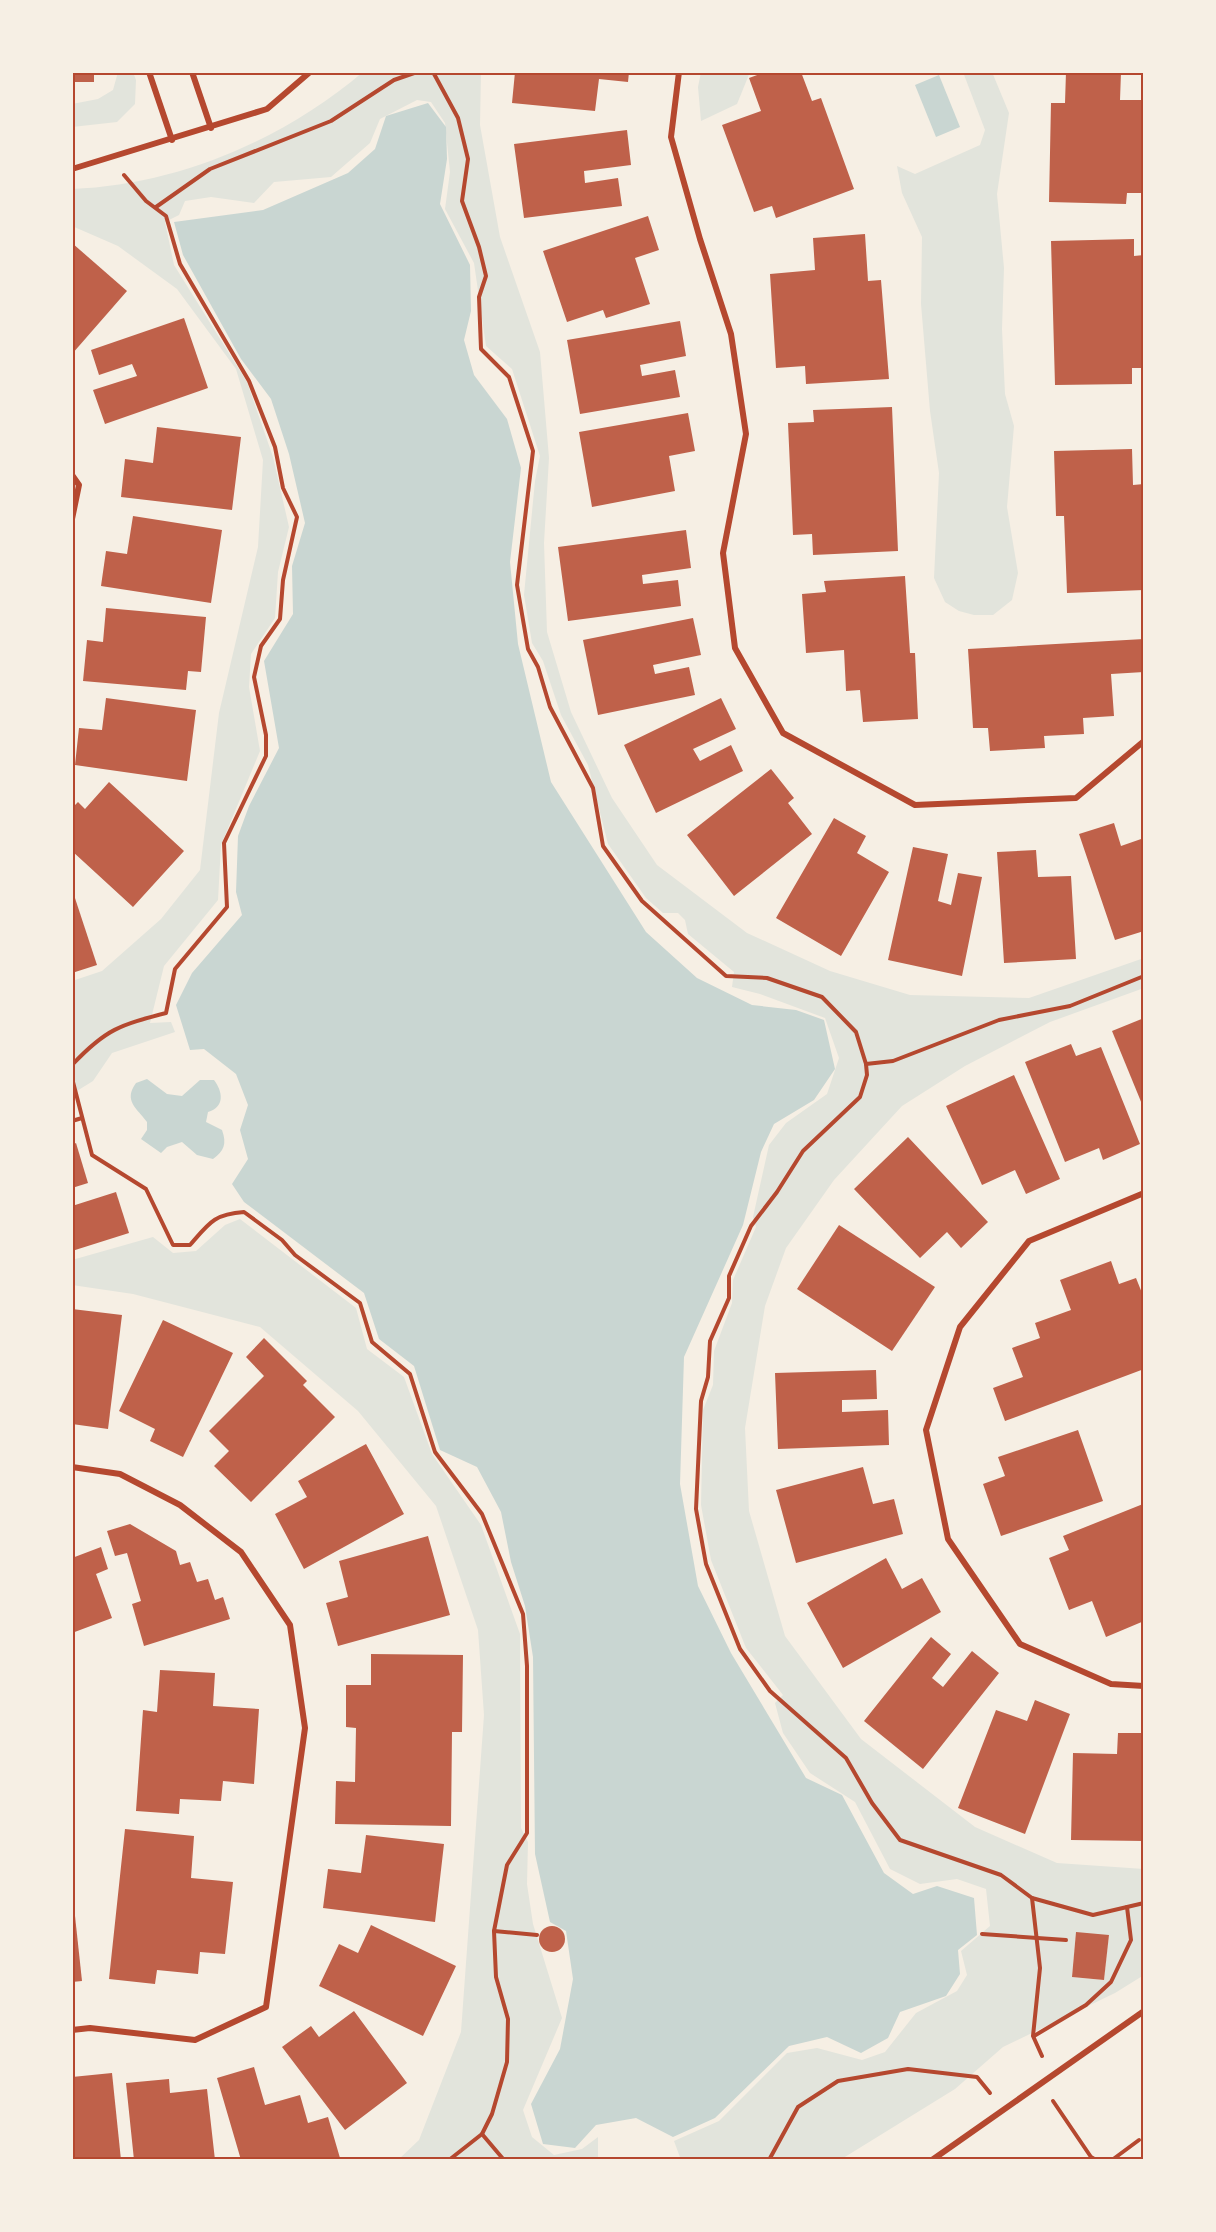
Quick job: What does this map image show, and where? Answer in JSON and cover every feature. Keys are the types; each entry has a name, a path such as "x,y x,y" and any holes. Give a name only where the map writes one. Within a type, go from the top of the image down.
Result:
{"street":[{"path":"149,72 172,140"},
{"path":"192,72 211,128"},
{"path":"72,169 119,157 267,109 310,72"},
{"path":"679,72 671,137 700,239 731,334 746,434 723,553 735,648 783,733 915,805 1076,798 1144,741"},
{"path":"72,476 79,485 72,519"},
{"path":"1144,1193 1029,1241 960,1327 926,1430 948,1539 1020,1644 1111,1684 1144,1686"},
{"path":"72,1467 120,1474 180,1505 241,1552 290,1625 304,1728 266,2007 195,2040 90,2028 72,2030"},
{"path":"932,2160 1144,2012"}],"path":[{"path":"156,207 210,169 331,121 394,80 417,72"},
{"path":"434,72 458,118 468,159 462,201 479,247 486,276 478,297 481,349 509,378 533,452 518,585 528,649 538,667 550,707 593,788 603,846 642,902 726,976 767,978 822,997 856,1032 866,1064 867,1075 860,1096 803,1151 777,1192 751,1226 729,1276 729,1298 710,1341 708,1377 701,1401 696,1509 706,1564 740,1648 758,1674 770,1691 846,1758 872,1803 900,1840 1001,1875 1032,1898 1093,1915 1144,1903"},
{"path":"119,157 125,177 146,201 166,216 180,264 249,381 275,447 283,488 297,517 283,579 280,619 261,646 254,677 266,735 266,756 224,843 227,907 175,969 166,1013 122,1024 97,1038 73,1064 73,1082 92,1155 146,1189 173,1245 190,1245 211,1220 226,1213 244,1212 282,1240 295,1255 360,1303 372,1342 410,1374 435,1452 482,1514 524,1614 527,1666 527,1833 507,1865 494,1930 496,1977 508,2019 507,2062 492,2114 482,2134 448,2160"},
{"path":"866,1064 893,1061 999,1020 1070,1006 1144,976"},
{"path":"72,1121 82,1118"},
{"path":"1032,1898 1040,1968 1033,2036 1052,2075"},
{"path":"1033,2036 1086,2005 1112,1982 1131,1940 1127,1906"},
{"path":"494,1930 537,1935"},
{"path":"982,1934 1066,1940"},
{"path":"769,2160 798,2107 838,2081 908,2069 977,2077 1002,2109"},
{"path":"1041,2083 1091,2157 1096,2160"},
{"path":"482,2134 504,2160"},
{"path":"1112,2160 1139,2140"}],"shaded area":[{"path":"118,72 133,72 136,80 135,104 117,122 72,127 72,104 98,99 113,90"},
{"path":"363,72 481,72 480,125 500,237 540,352 549,458 544,543 547,632 571,712 612,798 657,865 747,933 830,971 910,995 1029,998 1144,958 1144,988 1050,1022 965,1066 902,1106 834,1180 786,1248 765,1306 745,1428 749,1511 785,1636 861,1739 975,1827 1057,1863 1144,1869 1144,1975 1115,1993 1003,2047 955,2089 840,2160 681,2160 674,2141 719,2121 787,2053 817,2048 862,2060 885,2052 916,2013 957,1991 967,1975 961,1951 990,1926 986,1889 957,1879 920,1884 890,1869 855,1802 810,1773 783,1733 775,1703 783,1695 746,1648 711,1560 701,1505 703,1410 713,1385 714,1351 732,1303 733,1280 756,1227 753,1217 769,1145 786,1123 827,1094 839,1058 825,1018 760,994 732,987 734,972 688,934 685,920 678,913 663,913 646,898 608,844 588,765 561,715 543,661 532,643 524,595 535,481 540,456 512,369 486,346 474,263 445,209 450,172 445,123 431,102 417,100 380,119 370,143 331,177 274,182 254,203 211,197 185,201 179,215 165,222 174,265 247,382 273,457 289,527 278,572 275,618 251,654 249,687 260,751 221,845 218,900 164,966 150,1023 171,1022 175,1032 112,1053 93,1081 72,1094 72,981 102,971 161,919 200,870 219,713 258,547 263,460 236,369 177,289 118,246 72,226 72,189 111,186 151,179 189,168 263,138 332,96","holes":["1076,1933 1109,1936 1104,1980 1072,1977"]},
{"path":"701,72 750,72 737,104 701,121 698,87"},
{"path":"963,72 992,72 1009,113 997,194 1004,268 1002,329 1005,394 1014,426 1007,507 1018,573 1012,600 993,615 974,615 959,611 945,602 934,578 939,473 930,411 921,304 922,237 902,193 897,166 915,174 980,145 985,130"},
{"path":"939,75 960,127 936,137 915,85"},
{"path":"428,103 446,127 447,159 440,204 470,265 471,311 464,340 474,375 507,419 521,468 510,562 518,644 551,782 646,932 697,978 752,1005 796,1010 824,1020 835,1069 814,1100 774,1124 761,1152 743,1225 684,1357 680,1484 698,1586 731,1653 806,1778 842,1795 884,1873 913,1894 937,1886 974,1898 977,1935 958,1950 960,1974 946,1996 900,2012 888,2038 861,2053 827,2037 789,2046 715,2118 673,2137 636,2118 596,2125 575,2148 543,2144 531,2104 560,2049 573,1979 566,1931 550,1922 535,1854 533,1657 525,1606 511,1562 501,1512 477,1467 440,1450 414,1366 379,1339 364,1293 244,1202 232,1184 248,1159 240,1130 248,1105 236,1074 204,1049 190,1050 176,1005 192,973 242,915 236,892 238,836 249,806 279,748 264,661 293,614 292,566 305,523 289,454 271,399 241,359 183,255 174,222 263,210 348,173 375,149 386,116"},
{"path":"147,1079 167,1094 182,1096 200,1080 214,1080 221,1099 214,1110 208,1112 206,1122 222,1130 224,1143 217,1156 213,1159 197,1155 182,1142 167,1147 161,1153 141,1139 147,1130 147,1122 133,1104 131,1095 136,1083"},
{"path":"240,1219 356,1308 367,1349 404,1377 432,1454 481,1525 520,1634 521,1828 528,1842 527,1884 533,1924 562,2018 523,2110 532,2137 554,2155 582,2149 598,2137 598,2160 398,2160 419,2140 461,2032 484,1715 478,1630 436,1506 358,1411 260,1327 133,1294 72,1285 72,1260 153,1237 173,1253 196,1251 225,1225"}],"building":[{"path":"72,72 94,72 94,82 72,82"},
{"path":"515,72 629,72 628,82 599,79 595,111 512,103"},
{"path":"765,72 801,72 812,101 821,98 854,189 776,218 772,206 754,212 722,125 761,111 749,78"},
{"path":"1066,72 1121,72 1120,100 1144,100 1144,193 1127,193 1126,204 1049,202 1051,103 1065,103"},
{"path":"627,130 631,165 584,171 585,183 618,178 622,206 524,218 514,144"},
{"path":"648,216 659,250 635,258 650,304 606,318 603,310 567,322 543,251"},
{"path":"865,234 868,281 881,280 889,379 806,384 805,366 776,368 770,274 815,270 813,238"},
{"path":"1134,239 1134,256 1144,255 1144,368 1132,368 1132,384 1055,385 1051,241"},
{"path":"72,243 127,291 72,354"},
{"path":"184,318 208,388 105,424 93,390 137,376 132,364 99,375 91,350"},
{"path":"680,321 686,356 640,365 642,376 675,370 680,397 580,414 567,340"},
{"path":"892,407 898,551 813,555 812,534 793,535 788,423 814,422 813,410"},
{"path":"688,413 695,451 669,456 675,491 592,507 579,432"},
{"path":"157,427 241,437 232,510 121,497 125,459 153,463"},
{"path":"1132,449 1133,485 1144,484 1144,590 1067,593 1064,516 1056,516 1054,451"},
{"path":"133,516 222,530 211,603 101,586 106,551 127,554"},
{"path":"686,530 691,568 642,575 643,584 678,580 681,606 568,621 558,547"},
{"path":"905,576 910,653 915,653 918,719 863,722 860,690 846,691 844,650 806,653 802,594 826,592 824,581"},
{"path":"106,608 206,617 201,672 188,671 186,690 83,681 87,640 103,642"},
{"path":"693,618 701,655 653,665 655,674 689,667 695,695 598,715 583,640"},
{"path":"1144,639 1144,672 1111,674 1114,716 1083,718 1084,734 1044,736 1045,748 990,751 988,728 973,728 968,649"},
{"path":"106,698 196,710 187,781 75,765 79,728 102,730"},
{"path":"721,698 736,729 693,749 700,761 731,745 743,771 656,813 624,745"},
{"path":"771,769 794,798 788,803 812,834 734,896 687,835"},
{"path":"109,782 184,851 133,907 72,851 72,808 78,802 85,809"},
{"path":"834,818 866,836 857,853 889,872 841,956 776,918"},
{"path":"1114,823 1121,846 1144,838 1144,931 1115,940 1079,834"},
{"path":"913,847 948,854 938,901 951,905 958,873 982,877 962,976 888,960"},
{"path":"1036,850 1038,877 1071,876 1076,959 1004,963 997,852"},
{"path":"72,889 97,965 72,973"},
{"path":"1144,1018 1144,1109 1112,1031"},
{"path":"1071,1044 1076,1056 1101,1047 1140,1144 1103,1160 1099,1148 1065,1162 1025,1062"},
{"path":"1014,1075 1060,1179 1026,1194 1015,1170 982,1185 946,1106"},
{"path":"908,1137 988,1222 961,1248 947,1232 920,1258 854,1189"},
{"path":"76,1143 88,1183 72,1188 72,1145"},
{"path":"116,1192 129,1233 72,1251 72,1206"},
{"path":"839,1225 935,1287 892,1351 797,1289"},
{"path":"1111,1261 1119,1284 1136,1278 1144,1298 1144,1369 1005,1421 993,1388 1023,1377 1012,1348 1040,1338 1035,1323 1071,1310 1060,1280"},
{"path":"72,1309 122,1315 108,1429 72,1424"},
{"path":"163,1320 233,1353 183,1457 150,1441 155,1429 119,1411"},
{"path":"264,1338 307,1381 303,1385 335,1417 251,1502 214,1466 229,1451 209,1431 264,1376 246,1357"},
{"path":"876,1370 877,1399 842,1400 842,1412 888,1410 889,1445 778,1449 775,1373"},
{"path":"1078,1430 1103,1501 1001,1536 983,1484 1005,1476 998,1457"},
{"path":"366,1444 404,1514 304,1569 275,1514 307,1497 298,1481"},
{"path":"863,1467 873,1504 894,1499 903,1534 796,1563 776,1490"},
{"path":"1143,1504 1144,1621 1106,1637 1092,1601 1069,1610 1049,1558 1069,1550 1063,1536"},
{"path":"130,1524 176,1551 180,1565 190,1562 197,1582 208,1579 215,1600 223,1597 230,1619 144,1646 132,1604 141,1601 127,1553 115,1556 107,1531"},
{"path":"428,1536 450,1615 338,1646 326,1603 348,1597 339,1561"},
{"path":"101,1547 108,1569 96,1574 112,1618 72,1633 72,1558"},
{"path":"886,1558 902,1589 922,1578 941,1612 843,1668 807,1603"},
{"path":"931,1637 951,1654 932,1678 943,1687 972,1651 999,1673 923,1769 864,1721"},
{"path":"371,1654 463,1655 462,1732 452,1732 451,1826 335,1824 336,1781 355,1782 356,1728 346,1727 346,1685 371,1685"},
{"path":"160,1670 215,1673 213,1706 259,1709 254,1784 223,1781 221,1801 180,1799 179,1814 136,1811 143,1710 157,1712"},
{"path":"1035,1700 1070,1714 1025,1834 958,1808 996,1710 1027,1721"},
{"path":"1118,1733 1144,1733 1144,1841 1071,1840 1073,1753 1117,1754"},
{"path":"125,1829 194,1836 191,1878 233,1882 225,1954 200,1952 198,1974 157,1970 155,1984 109,1979"},
{"path":"366,1835 444,1844 435,1922 323,1908 328,1869 361,1873"},
{"path":"72,1888 82,1981 72,1982"},
{"path":"371,1925 456,1966 423,2036 319,1986 339,1944 358,1953"},
{"path":"552,1926 561,1930 565,1939 561,1948 552,1952 543,1948 539,1939 543,1930"},
{"path":"1076,1932 1109,1935 1104,1980 1072,1977"},
{"path":"354,2011 407,2083 345,2130 282,2047 311,2026 319,2037"},
{"path":"254,2067 265,2105 300,2095 308,2123 328,2117 340,2158 241,2160 217,2078"},
{"path":"112,2073 121,2160 72,2160 72,2077"},
{"path":"169,2079 170,2093 207,2089 215,2160 134,2160 126,2083"}]}
